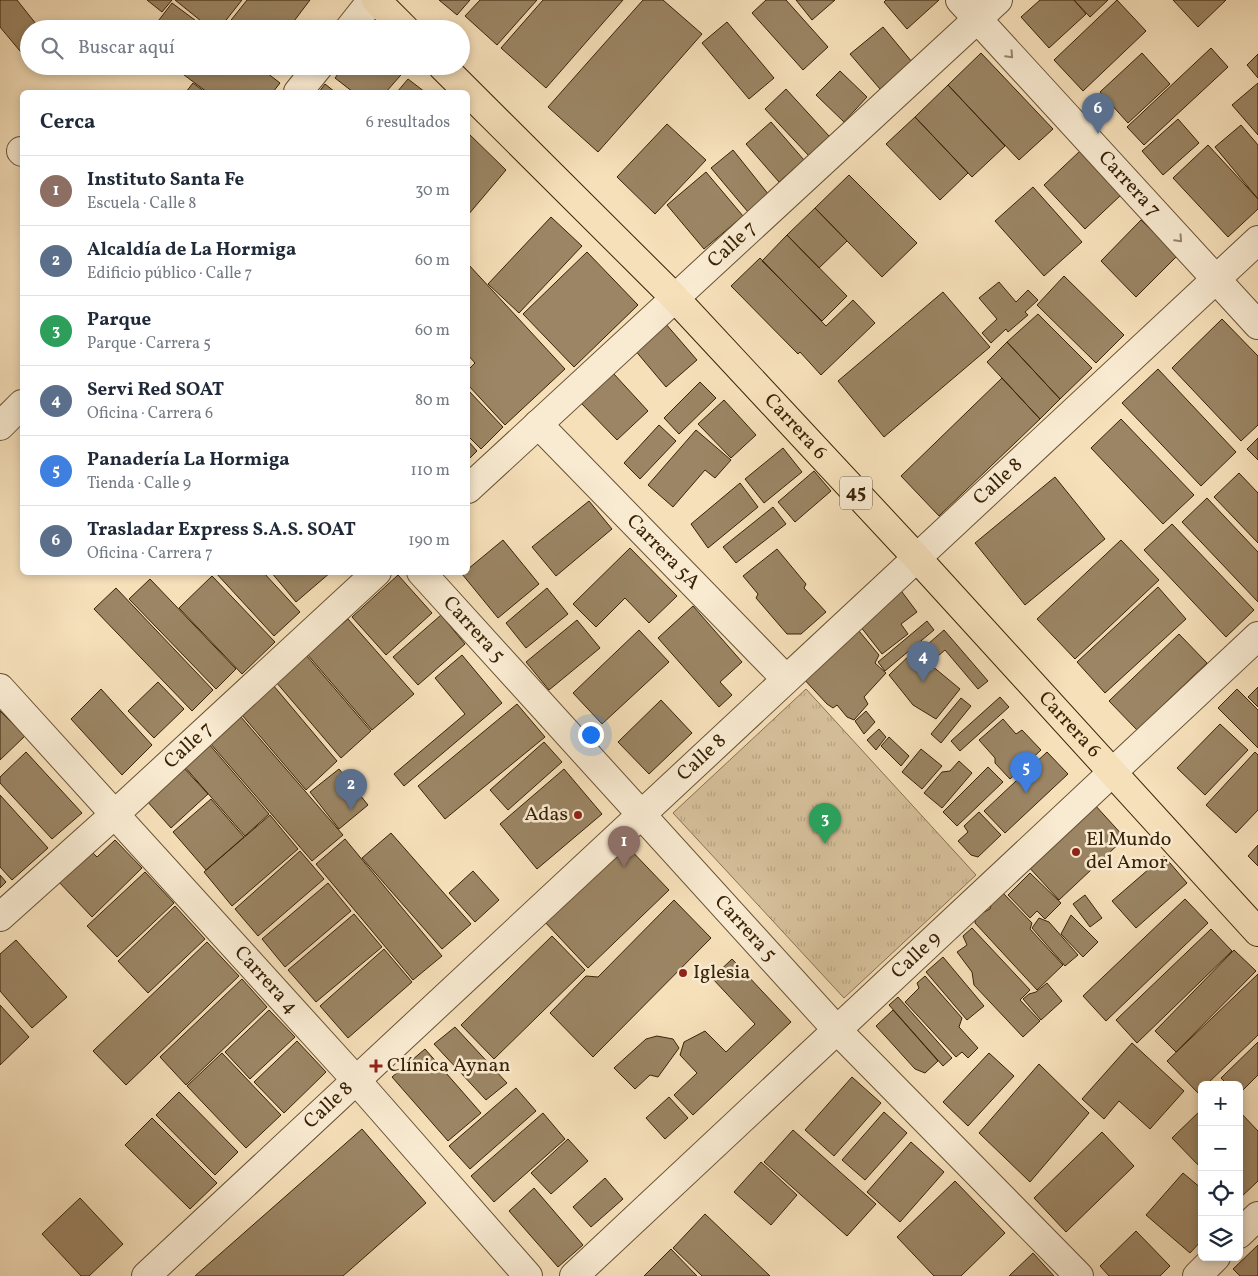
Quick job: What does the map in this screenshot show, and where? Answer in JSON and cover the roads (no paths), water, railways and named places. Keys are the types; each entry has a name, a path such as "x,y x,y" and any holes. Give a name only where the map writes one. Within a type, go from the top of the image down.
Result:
{"main road":[{"path":"376,0 395,20"},
{"name":"Carrera 6","path":"451,75 466,90"},
{"name":"Carrera 6","path":"470,94 674,297 917,558 1258,932"}],"street":[{"path":"356,20 372,0"},
{"name":"Calle 7","path":"470,487 674,297 968,10 998,0"},
{"name":"Carrera 7","path":"968,10 1258,324"},
{"path":"300,90 312,75"},
{"name":"Calle 8","path":"146,1276 1258,240"},
{"path":"0,426 20,406"},
{"name":"Carrera 5A","path":"538,424 786,679"},
{"name":"Calle 7","path":"0,917 115,814 374,575"},
{"name":"Carrera 5","path":"425,575 836,1030 1079,1276"},
{"name":"Calle 9","path":"574,1276 1258,636"},
{"name":"Carrera 4","path":"0,688 356,1080 528,1276"},
{"path":"1243,1230 1258,1216"},
{"path":"1197,1276 1212,1261"}],"place":[{"name":"Trasladar Express S.A.S. SOAT","path":"1098,134"},
{"name":"Servi Red SOAT","path":"923,682"},
{"name":"Panadería La Hormiga","path":"1026,793"},
{"name":"Alcaldía de La Hormiga","path":"351,810"},
{"name":"Adas","path":"578,815"},
{"name":"Parque","path":"825,844"},
{"name":"El Mundo del Amor","path":"1076,852"},
{"name":"Instituto Santa Fe","path":"624,867"},
{"name":"Iglesia","path":"683,973"},
{"name":"Clínica Aynan","path":"376,1066"}]}
